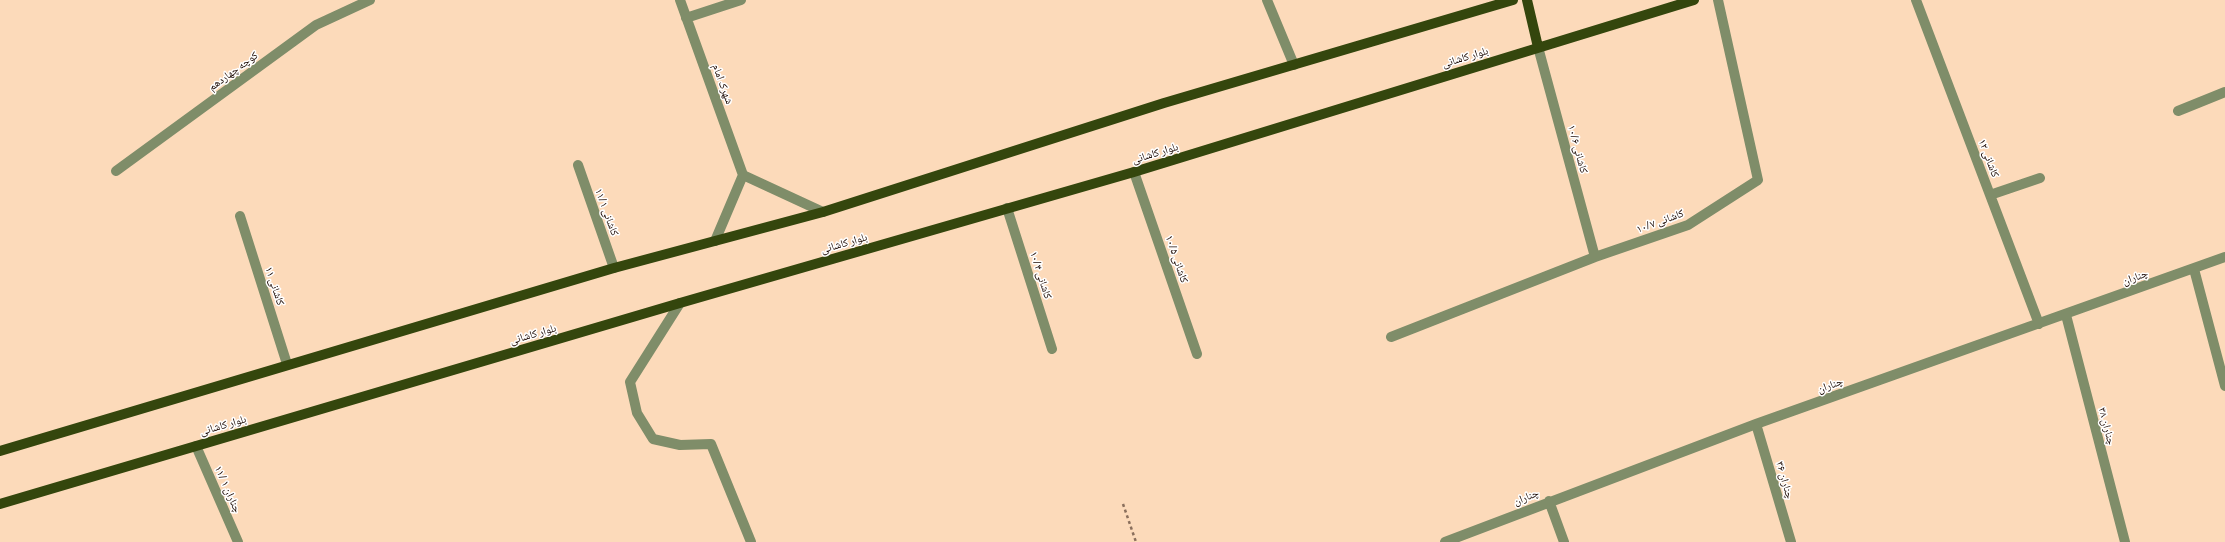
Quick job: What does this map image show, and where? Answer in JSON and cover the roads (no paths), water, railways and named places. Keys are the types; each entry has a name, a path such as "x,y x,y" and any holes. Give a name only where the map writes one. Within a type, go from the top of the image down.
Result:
{"main road":[{"path":"0,451 287,364 614,268 823,212 1164,103 1513,0"},
{"path":"1527,0 1538,47"},
{"name":"بلوار کاشانی","path":"0,504 680,303 1134,172 1694,0"}],"street":[{"name":"کوچه چهاردهم","path":"116,171 316,25 370,0"},
{"name":"شهرک امام","path":"680,0 743,175"},
{"path":"686,18 741,0"},
{"path":"1267,0 1294,65"},
{"name":"۱۰/۷ کاشانی","path":"1391,337 1595,257 1688,225 1758,180 1718,0"},
{"name":"کاشانی ۱۲","path":"1916,0 2039,324"},
{"name":"۱۰/۶ کاشانی","path":"1538,47 1595,257"},
{"path":"2178,111 2225,92"},
{"name":"۱۱/۱ کاشانی","path":"578,165 614,268"},
{"name":"۱۰/۵ کاشانی","path":"1134,172 1197,354"},
{"path":"715,241 743,175 823,212"},
{"path":"1990,195 2040,178"},
{"name":"۱۰/۴ کاشانی","path":"1006,208 1052,349"},
{"name":"۱۱ کاشانی","path":"240,216 287,364"},
{"name":"چناران","path":"1445,542 1549,501 1756,424 2066,315 2225,257"},
{"path":"2194,269 2225,386"},
{"path":"680,303 630,382 638,413 653,439 680,445 711,444 751,542"},
{"name":"چناران ۳۸","path":"2066,315 2125,542"},
{"name":"چناران ۳۶","path":"1756,424 1791,542"},
{"name":"چناران ۱ /۱۱","path":"196,446 238,542"},
{"path":"1549,501 1564,542"}]}
